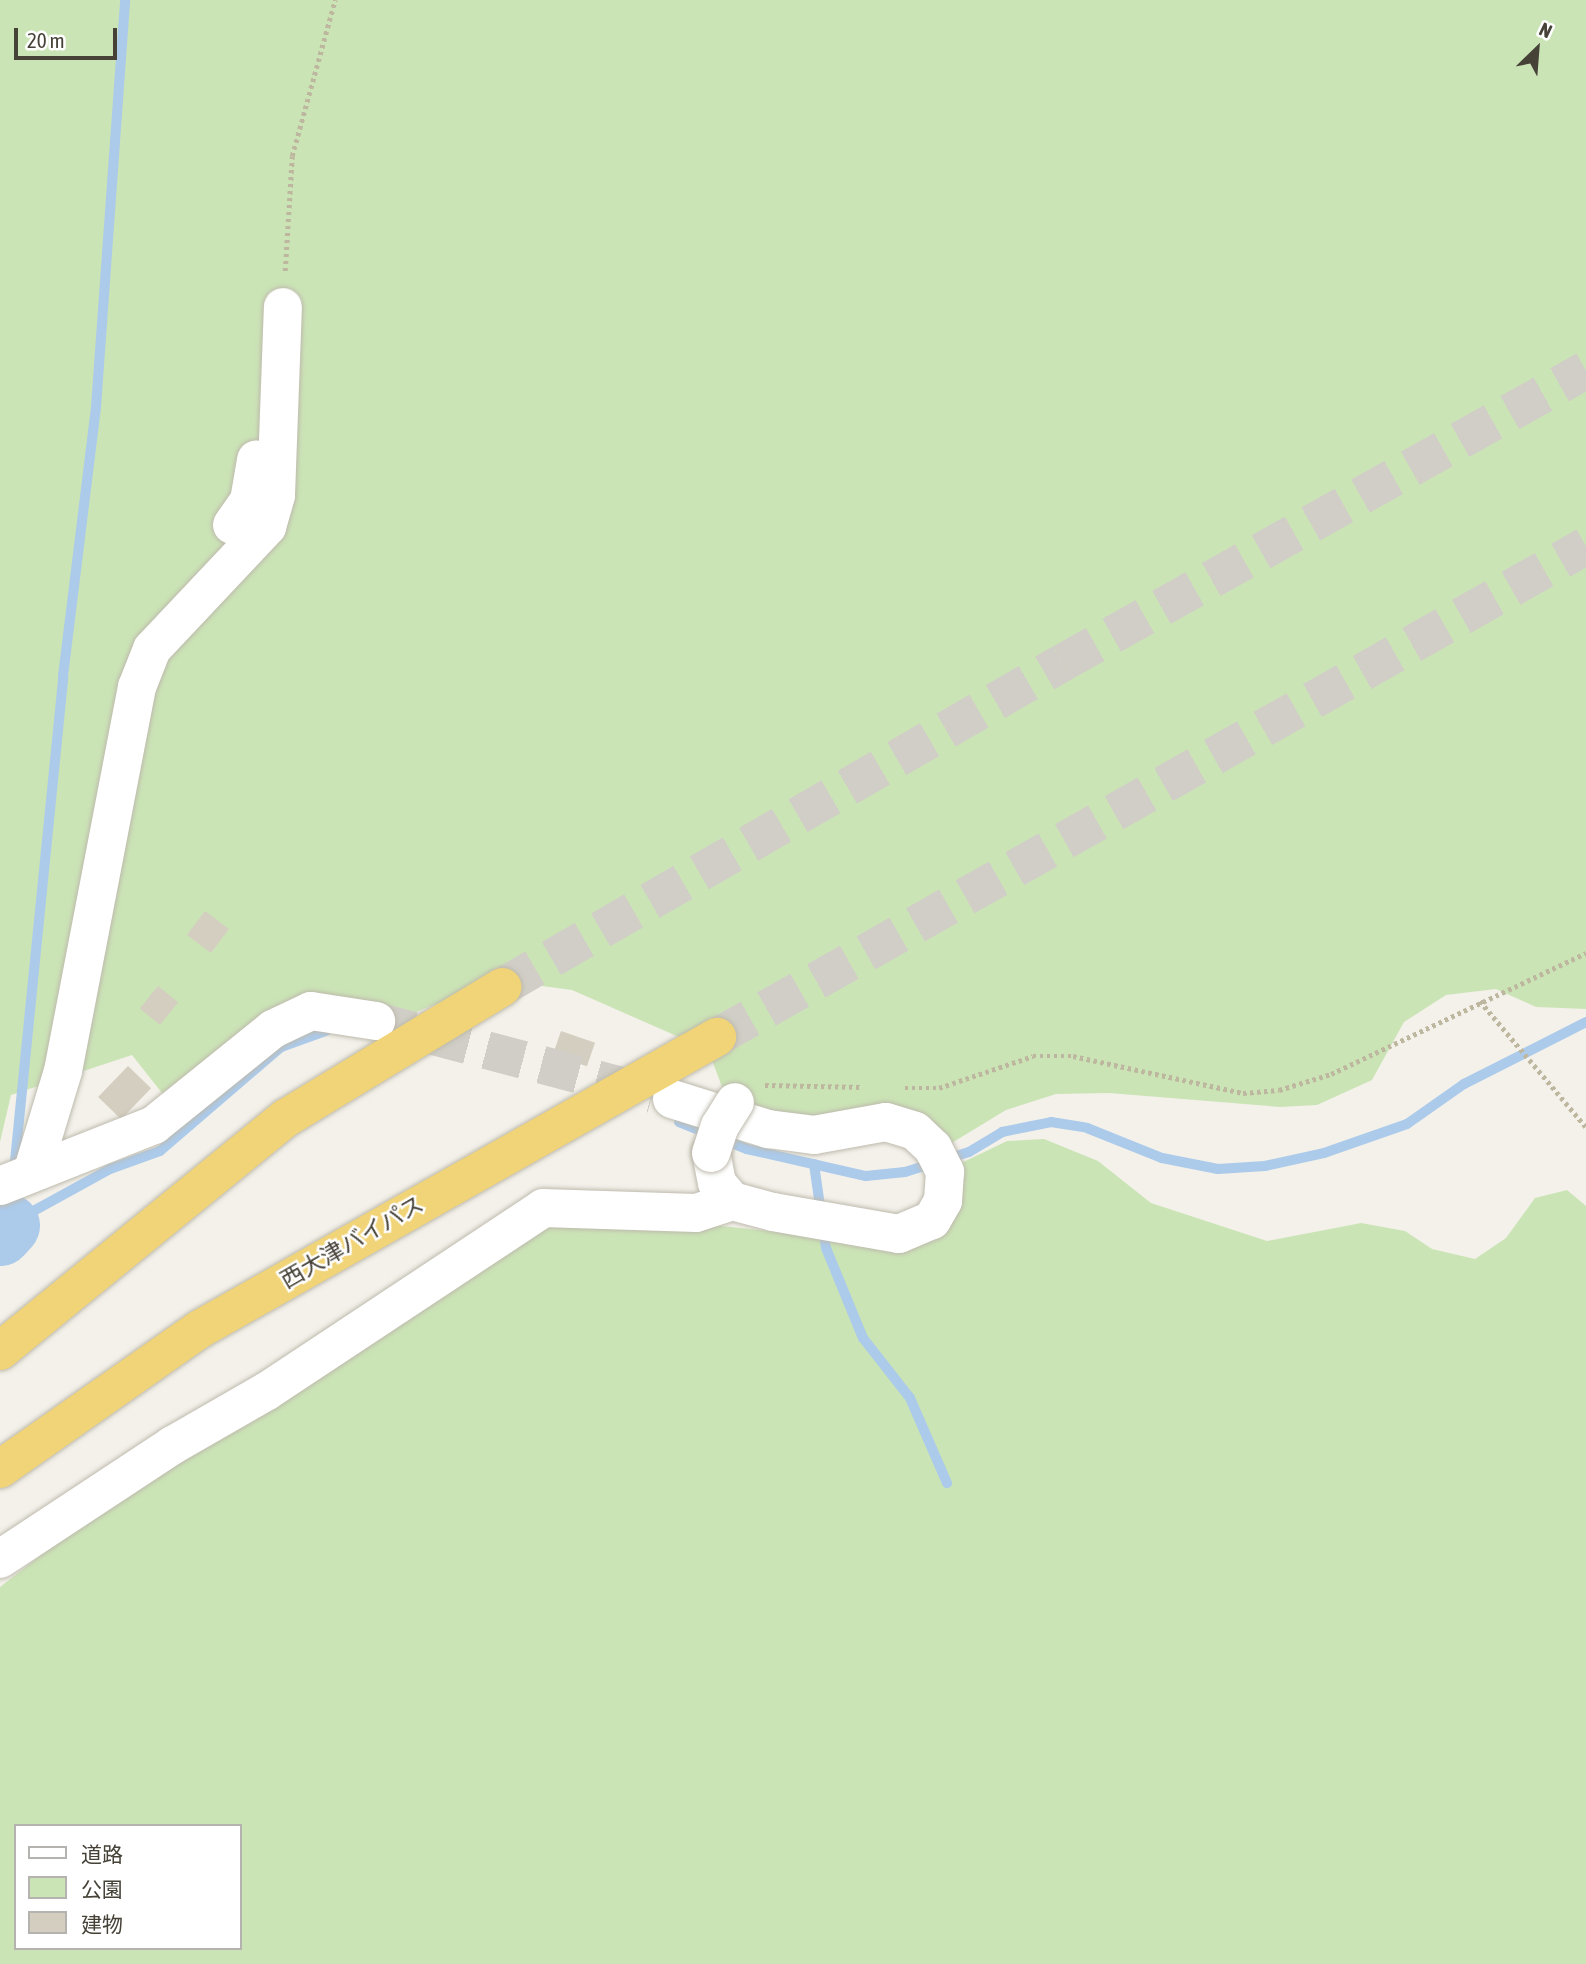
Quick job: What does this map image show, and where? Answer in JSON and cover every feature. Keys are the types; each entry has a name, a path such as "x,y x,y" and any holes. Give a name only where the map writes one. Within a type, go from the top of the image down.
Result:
{"highway":[{"path":"0,1351 286,1118 502,987"},
{"name":"西大津バイパス","path":"0,1469 200,1329 717,1037"}],"street":[{"path":"20,1178 63,1071 137,687 152,649 267,527 276,495 283,307"},
{"path":"232,525 250,501 259,410 280,391"},
{"path":"20,1178 154,1125 273,1029 311,1011 376,1021"},
{"path":"0,1559 173,1445 267,1391 543,1208 696,1213 732,1201 900,1234 932,1220 943,1201 945,1172 933,1148 915,1131 886,1122 814,1135 768,1129 671,1099"},
{"path":"732,1201 717,1183 711,1153 734,1102"}],"path":[{"path":"283,307 292,156 335,0"},
{"path":"897,1088 939,1088 1032,1056 1073,1056 1243,1093 1279,1090 1331,1074 1586,953"},
{"path":"1480,1001 1586,1127"},
{"path":"734,1102 762,1085 869,1087"}],"green space":[{"path":"0,0 1586,0 1586,1009 1536,1007 1496,989 1446,995 1404,1022 1372,1080 1317,1105 1280,1107 1109,1093 1056,1094 1006,1110 950,1144 775,1125 722,1087 712,1060 688,1041 572,990 496,980 401,1018 341,1003 166,1098 132,1055 11,1095 0,1142"},
{"path":"1044,1139 1098,1161 1151,1203 1267,1241 1361,1223 1405,1231 1432,1249 1475,1259 1506,1238 1535,1198 1567,1190 1586,1206 1586,1964 0,1964 0,1587 156,1466 534,1224 655,1219 901,1245 953,1167 1007,1141"}],"building":[{"path":"205,911 229,929 211,953 187,935"},
{"path":"158,986 178,1002 160,1025 140,1009"},
{"path":"561,1031 595,1043 587,1066 553,1055"},
{"path":"128,1066 151,1088 121,1119 98,1097"}],"waterway":[{"path":"14,1171 63,676 96,407 125,0"},
{"path":"679,1122 747,1149 866,1176 905,1172 969,1152 1002,1132 1051,1122 1087,1128 1162,1158 1218,1169 1265,1166 1324,1153 1407,1124 1464,1084 1586,1022"},
{"path":"8,1225 110,1169 160,1151 281,1047 326,1031"},
{"path":"814,1164 826,1248 863,1338 910,1398 947,1483"},
{"path":"8,1225 12,1191"},
{"path":"0,1234 8,1225"}],"tunnel":[{"path":"502,987 1062,663 1586,370"},
{"path":"717,1037 1586,546"},
{"path":"376,1021 653,1094"}]}
